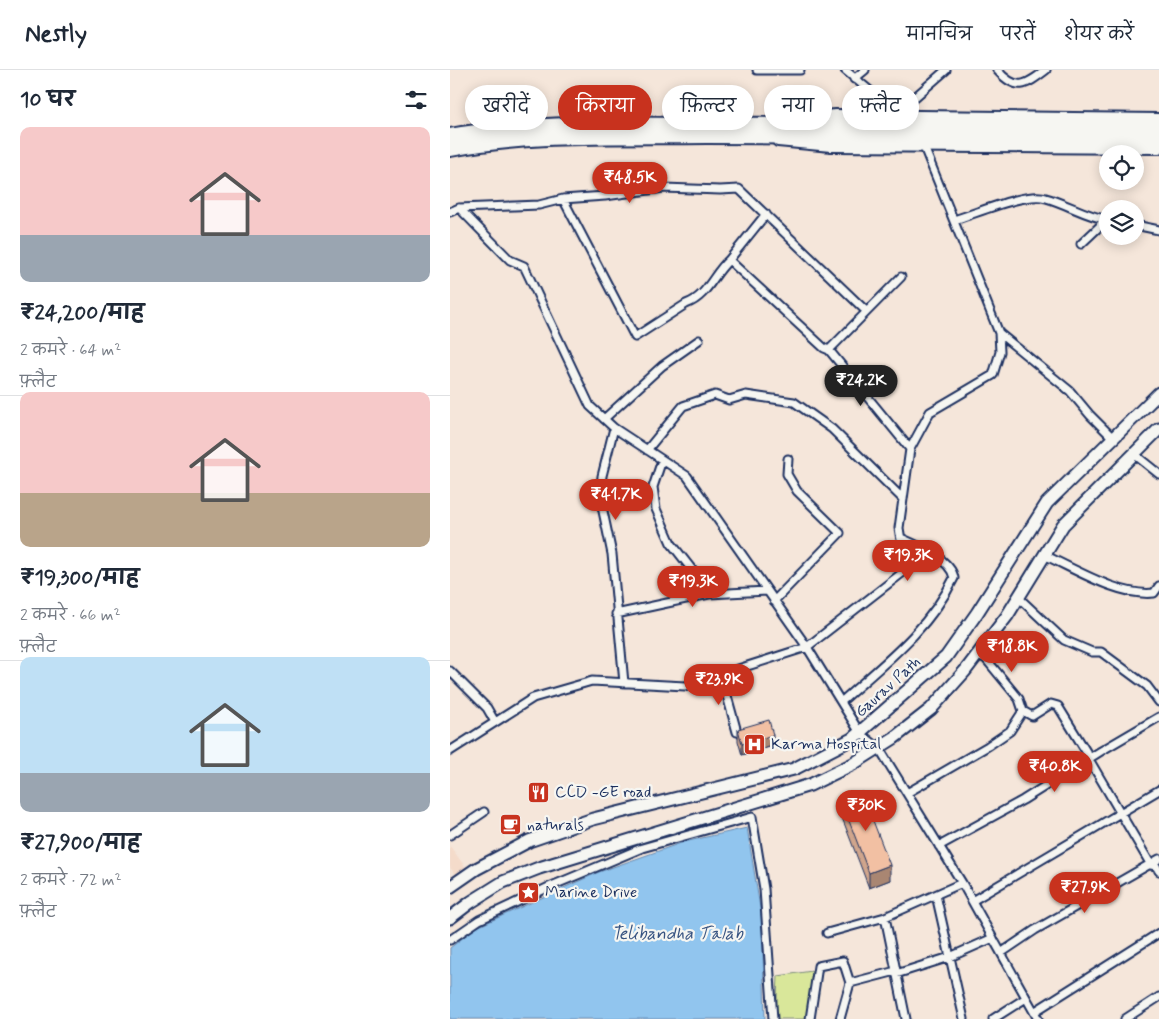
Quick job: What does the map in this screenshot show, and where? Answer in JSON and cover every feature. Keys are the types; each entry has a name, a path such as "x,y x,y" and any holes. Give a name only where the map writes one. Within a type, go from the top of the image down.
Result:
{"highway":[{"path":"450,136 541,126 662,128"},
{"path":"832,130 1159,129"},
{"path":"450,149 514,139 738,130"},
{"path":"796,130 1159,141"}],"main road":[{"name":"Gaurav Path","path":"450,887 476,869 530,841 593,819 794,769 852,740 946,657 977,613 1047,503 1159,393"},
{"path":"450,918 503,882 539,868 810,785 853,764 894,738 931,709 965,671 1007,616 1063,525 1159,429"}],"street":[{"path":"757,70 800,70"},
{"path":"845,70 862,85"},
{"path":"854,79 864,70"},
{"path":"919,94 946,70"},
{"path":"997,70 1013,84 1020,86 1031,81 1046,70"},
{"path":"754,126 796,117 836,115 1159,119"},
{"path":"738,130 800,144 831,146 1159,148"},
{"path":"451,749 533,698 592,682 685,686 807,647 906,570 899,528 910,449 930,412 993,375 1000,352 999,333 924,147"},
{"path":"450,212 459,208 538,205 563,200 664,188 739,189 866,311"},
{"path":"954,220 1032,196 1044,197 1099,218"},
{"path":"563,200 635,337 706,291 723,266 766,214"},
{"path":"459,208 510,260 524,266 590,406 614,428 687,476 807,647 860,733 879,748 962,883 1036,1016 1159,933"},
{"path":"1080,244 1099,227"},
{"path":"1144,227 1159,230"},
{"path":"729,260 824,348 829,350 910,449"},
{"path":"829,350 901,277"},
{"path":"999,333 1070,391 1113,438"},
{"path":"604,419 662,366 699,340"},
{"path":"647,450 683,406 715,395 729,400 746,395 794,402 832,429 903,499"},
{"path":"614,428 602,476 600,497 612,554 616,614 624,683"},
{"path":"1134,454 1159,474"},
{"path":"774,601 840,533 797,490 787,474 788,459"},
{"path":"662,460 653,487 656,509 671,543 693,571 715,594"},
{"path":"841,702 918,632 936,610 954,578 953,573 945,564 928,550 901,538"},
{"path":"1044,556 1118,589 1142,595 1154,594 1159,586"},
{"path":"616,614 715,594 767,591"},
{"path":"1018,597 1064,640 1092,652 1101,652 1147,686 1159,702"},
{"path":"978,654 986,659 1019,699 1023,711 1032,716 1051,704 1058,706 1151,865 1156,866 1159,871"},
{"path":"450,671 487,708 495,722"},
{"path":"721,674 737,732"},
{"path":"907,793 988,746 1010,731 1023,711"},
{"path":"939,846 1023,800 1159,718"},
{"path":"972,901 1159,790"},
{"path":"450,835 484,812"},
{"path":"450,940 479,920 549,887 642,848 752,817 764,889 773,1019"},
{"path":"1001,953 1035,930 1159,860"},
{"path":"827,933 885,917 962,883"},
{"path":"936,895 964,1019"},
{"path":"885,917 906,1019"},
{"path":"850,983 950,957 993,938"},
{"path":"810,1019 818,966 843,962 850,983 840,1019"},
{"path":"1125,1019 1159,997"},
{"path":"993,1019 1026,998"}],"shaded area":[{"path":"450,846 466,868 455,875 450,867"}],"green space":[{"path":"812,971 807,1019 776,1019 778,976"}],"water":[{"name":"Telibandha Talab","path":"747,828 762,920 765,1019 450,1019 450,948 475,928 599,872 684,842"}],"building":[{"path":"769,720 773,735 742,744 738,729"},
{"path":"862,792 890,865 869,873 841,800"}],"place":[{"name":"Karma Hospital","path":"755,744"},
{"name":"CCD -GE road","path":"539,792"},
{"name":"naturals","path":"511,825"},
{"name":"Marine Drive","path":"529,892"}]}
